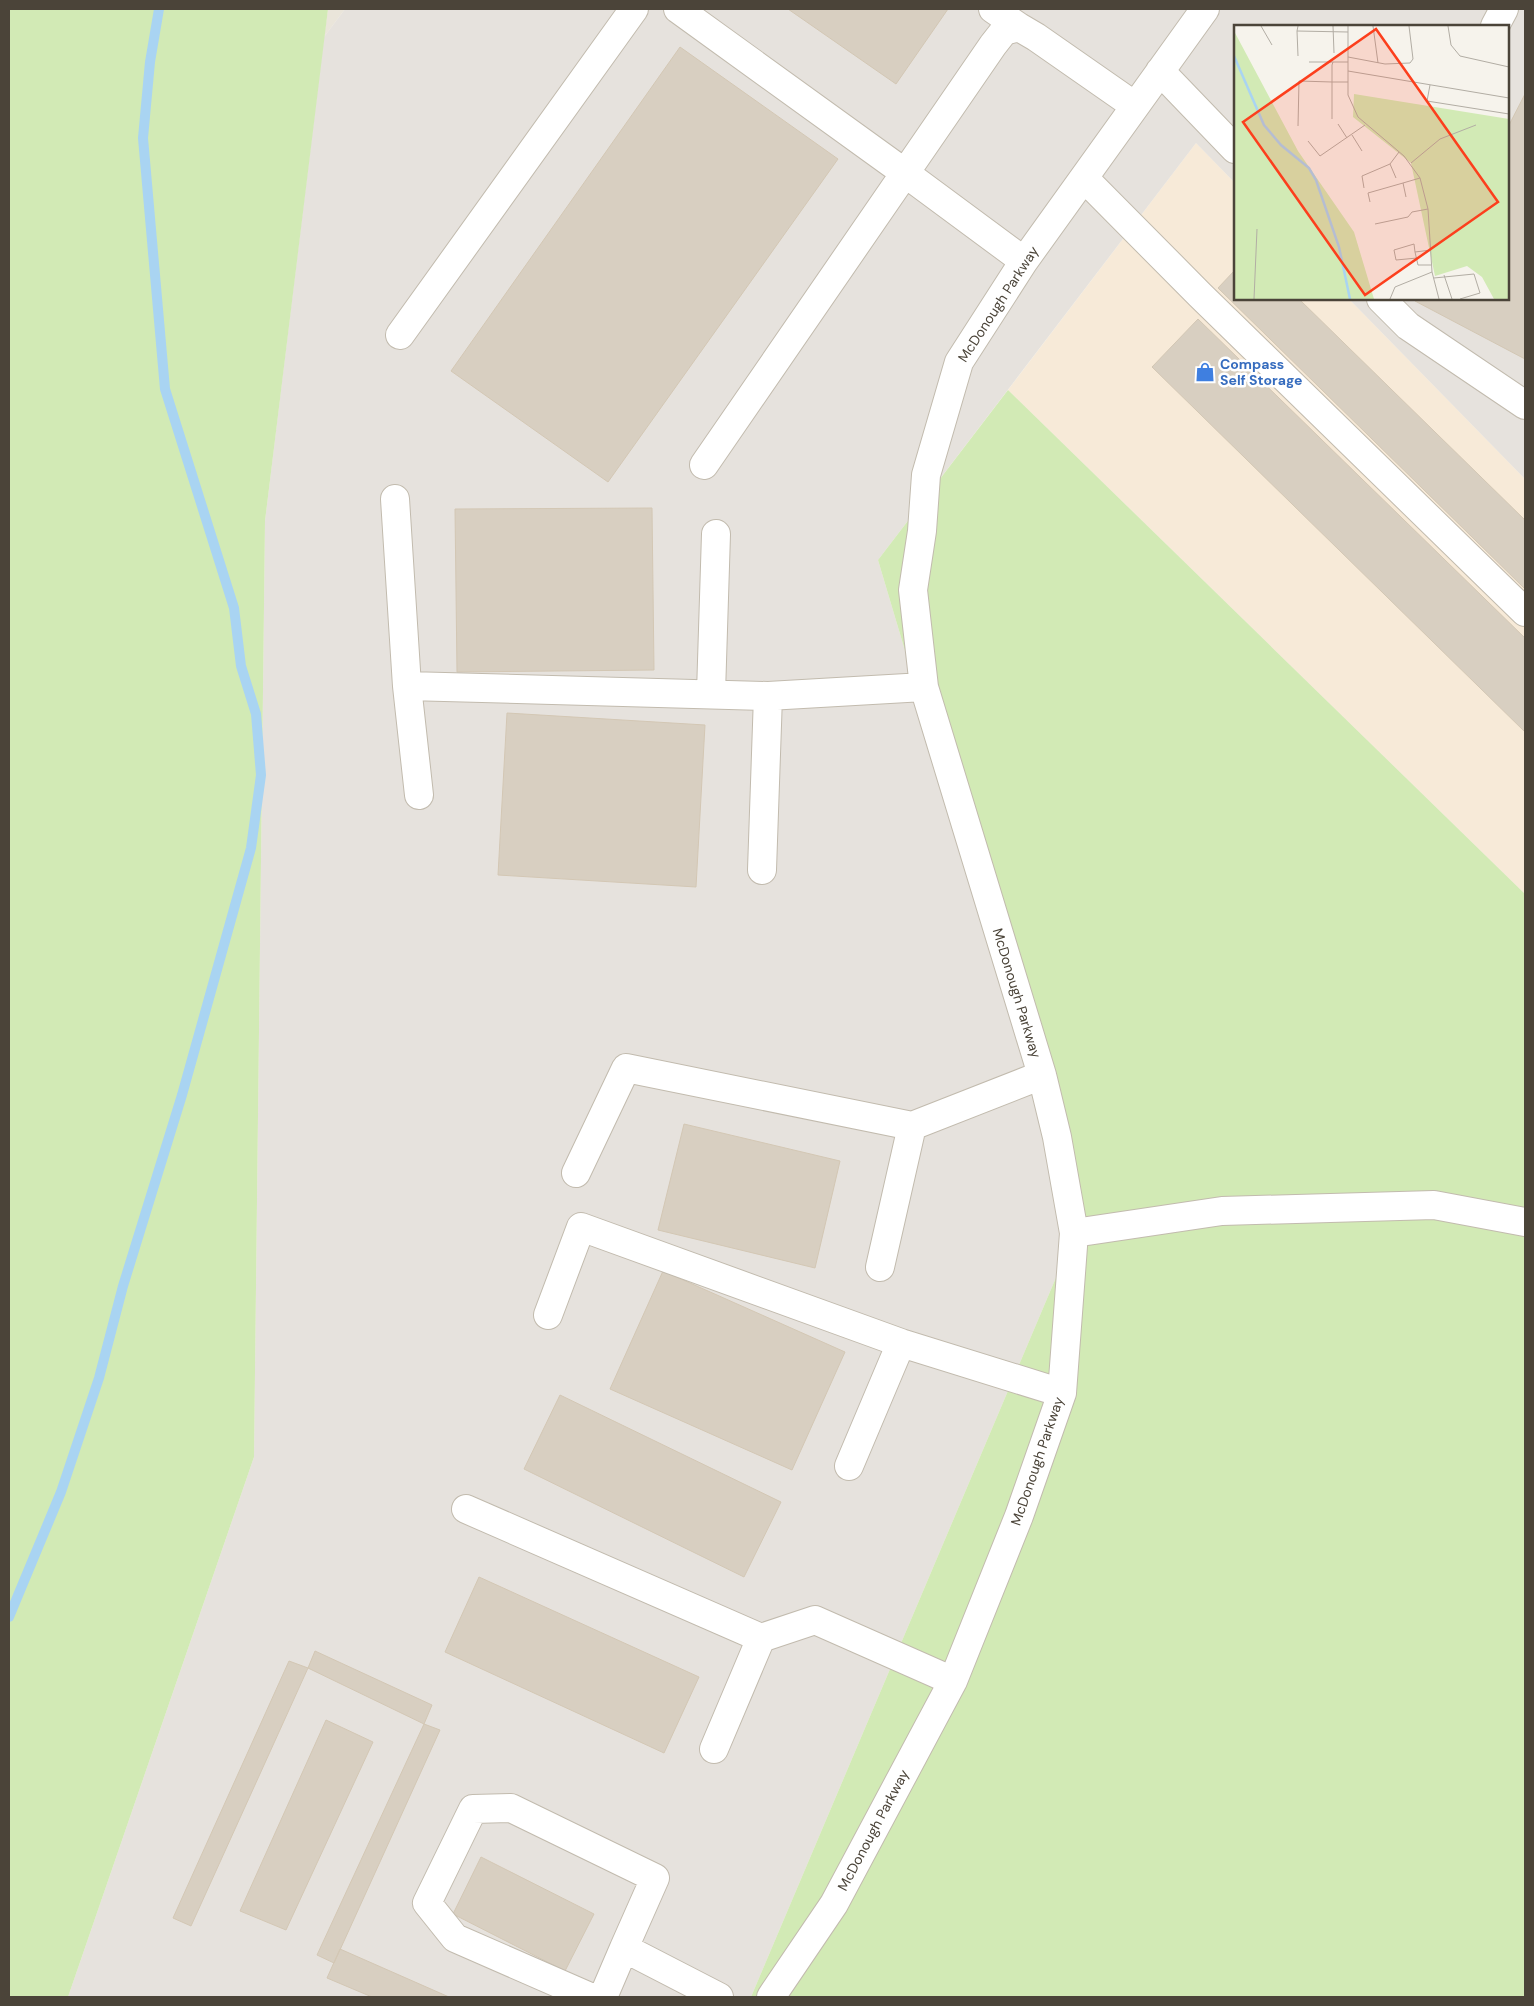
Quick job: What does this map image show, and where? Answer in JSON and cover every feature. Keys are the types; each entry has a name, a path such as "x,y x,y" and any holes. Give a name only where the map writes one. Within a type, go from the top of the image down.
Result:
{"street":[{"path":"400,335 634,9"},
{"path":"678,9 1024,261"},
{"path":"993,9 1135,106"},
{"name":"McDonough Parkway","path":"771,1997 834,1904 952,1681 1018,1516 1062,1393 1074,1233 1057,1137 1042,1076 924,687 913,590 922,531 926,475 959,362 1024,261 1205,9"},
{"path":"1496,25 1504,9"},
{"path":"704,465 992,45 1004,31 1019,27"},
{"path":"1160,71 1234,147"},
{"path":"1084,178 1525,612"},
{"path":"1382,300 1408,326 1525,405"},
{"path":"395,500 407,686 419,794"},
{"path":"711,693 716,534"},
{"path":"407,686 768,696 924,687"},
{"path":"762,870 768,696"},
{"path":"576,1173 626,1068 912,1126 1042,1076"},
{"path":"880,1267 912,1126"},
{"path":"1074,1233 1222,1211 1434,1205 1525,1222"},
{"path":"548,1315 581,1227 901,1343 1062,1393"},
{"path":"849,1466 901,1343"},
{"path":"466,1509 761,1638 815,1620 952,1681"},
{"path":"714,1749 761,1638"},
{"path":"590,1997 454,1938 426,1903 473,1810 511,1808 656,1878 603,1997"},
{"path":"624,1948 719,1997"}],"shaded area":[{"path":"328,9 345,9 324,37"},
{"path":"345,9 1525,9 1525,479 1350,300 1509,300 1509,25 1234,25 1234,182 1196,143 878,560 1077,1228 751,1997 68,1997 254,1457 265,521 324,37"},
{"path":"1196,143 1234,182 1234,300 1350,300 1525,479 1525,894 1008,390"}],"green space":[{"path":"9,9 328,9 265,521 254,1457 68,1997 9,1997"},
{"path":"1008,390 1525,894 1525,1997 751,1997 1077,1228 878,560"}],"building":[{"path":"788,9 948,9 896,84"},
{"path":"680,47 838,159 608,482 451,371"},
{"path":"1525,94 1525,359 1415,301 1509,300 1509,125"},
{"path":"1234,271 1234,300 1300,300 1525,520 1525,589 1218,288"},
{"path":"1198,319 1525,638 1525,732 1152,367"},
{"path":"652,508 654,670 457,672 455,509"},
{"path":"507,713 705,725 696,887 498,875"},
{"path":"684,1124 840,1161 815,1268 658,1230"},
{"path":"663,1271 845,1352 792,1470 610,1389"},
{"path":"560,1395 781,1502 744,1577 524,1469"},
{"path":"479,1577 699,1677 664,1753 445,1652"},
{"path":"315,1651 432,1705 424,1724 308,1668"},
{"path":"289,1661 308,1668 191,1926 173,1918"},
{"path":"326,1720 373,1742 286,1930 240,1911"},
{"path":"424,1724 440,1730 334,1963 317,1955"},
{"path":"481,1857 594,1914 565,1971 453,1914"},
{"path":"340,1949 449,1997 372,1997 327,1978"}],"waterway":[{"path":"9,1617 61,1492 99,1378 123,1286 182,1095 251,848 261,775 256,714 241,666 234,608 165,389 143,138 150,62 159,9"}],"place":[{"name":"Compass Self Storage","path":"1205,372"}]}
